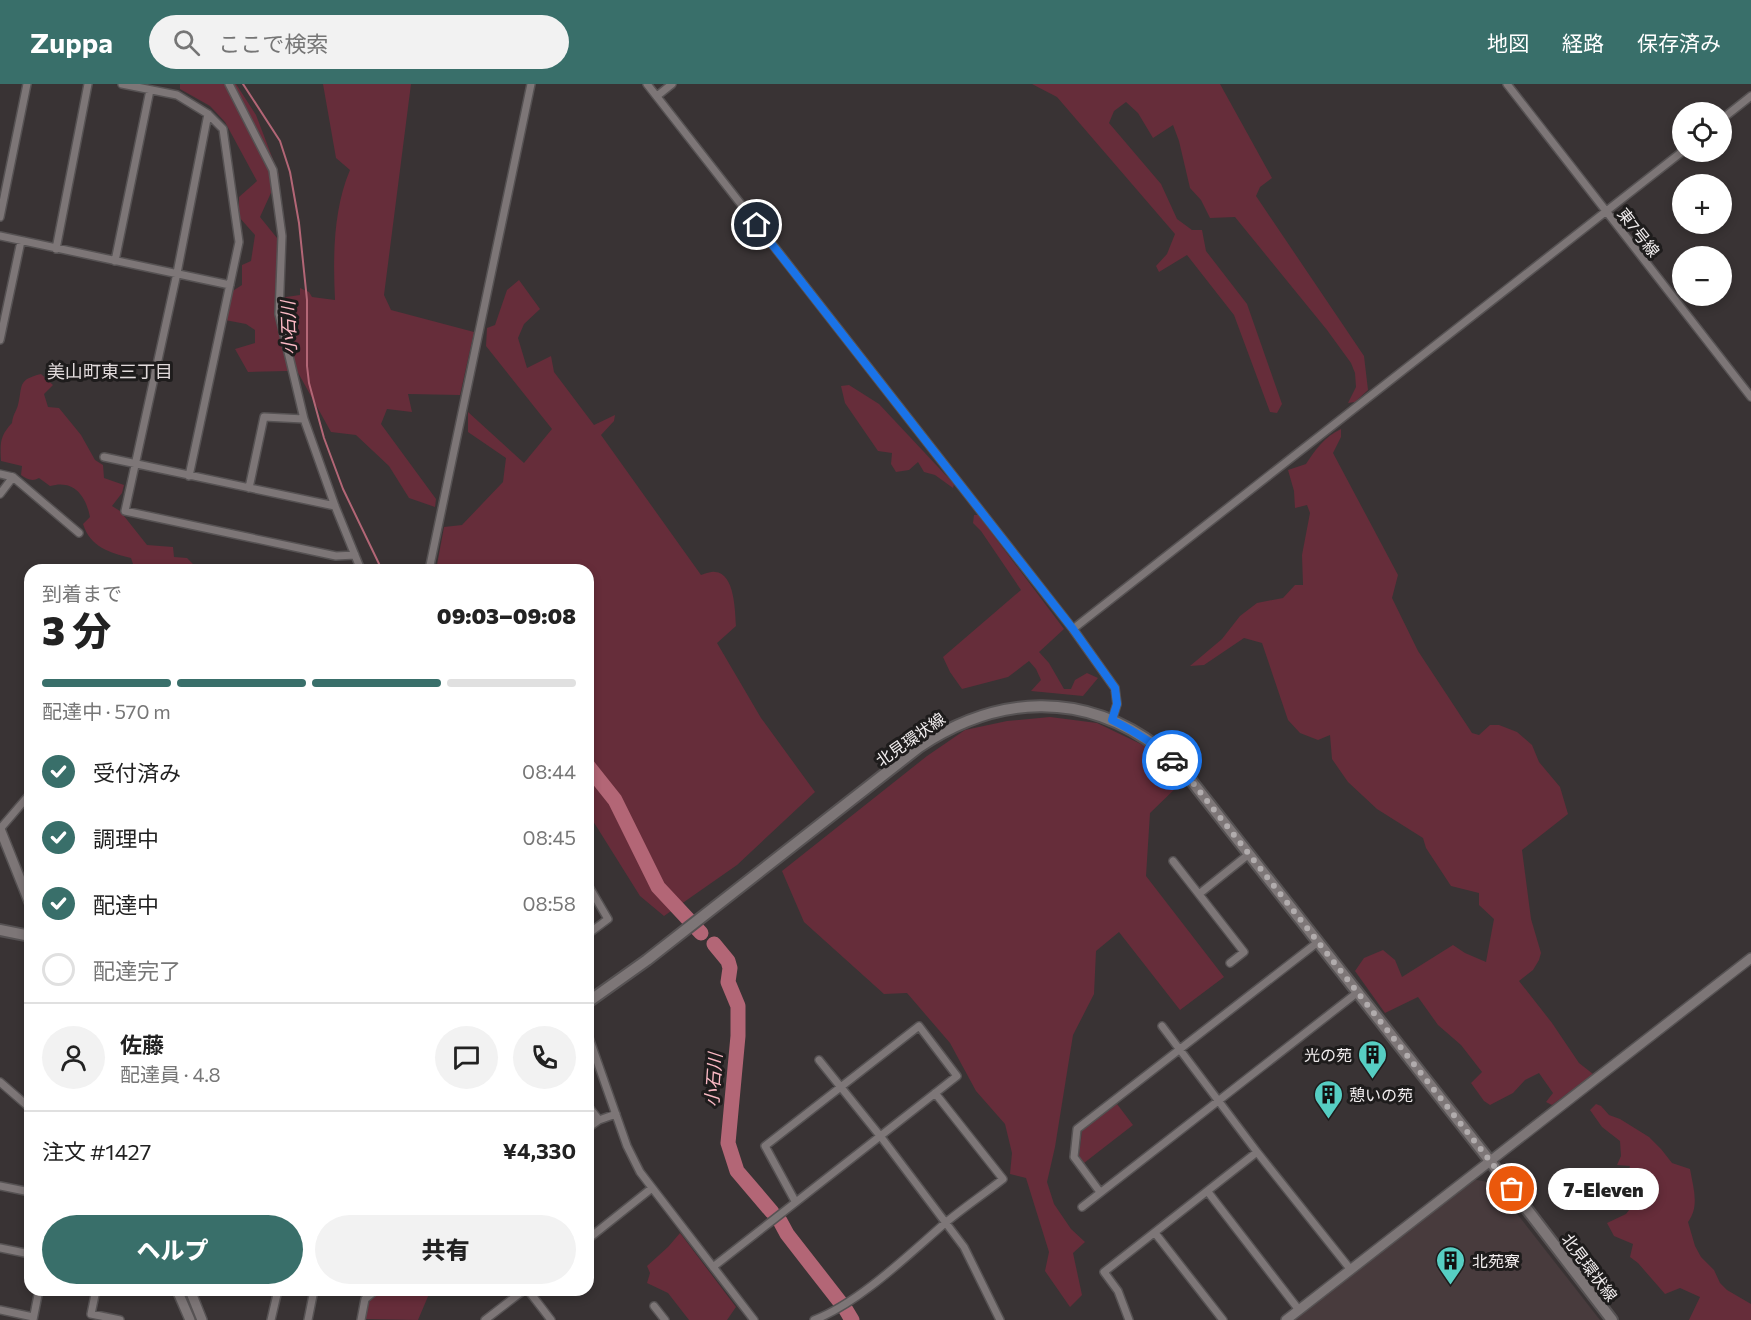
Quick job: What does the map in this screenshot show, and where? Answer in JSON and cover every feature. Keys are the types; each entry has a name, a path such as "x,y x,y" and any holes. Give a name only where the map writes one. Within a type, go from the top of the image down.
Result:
{"main road":[{"name":"北見環状線","path":"594,998 647,960 919,747 943,731 969,719 1003,709 1034,706 1075,709 1112,720 1161,749 1186,774 1612,1320"},
{"path":"0,930 24,935"}],"street":[{"path":"0,217 27,84"},
{"path":"56,249 88,84"},
{"path":"122,84 177,95 208,114 223,129 240,242 189,476"},
{"path":"229,84 273,171 282,236 279,314 304,419 359,564"},
{"path":"430,564 531,84"},
{"path":"647,84 1073,629 1115,688 1117,704 1112,720"},
{"path":"657,96 672,84"},
{"name":"東7号線","path":"1507,84 1751,397"},
{"path":"115,261 150,90"},
{"path":"1732,111 1751,96"},
{"path":"208,114 177,273 125,512 336,556 355,555"},
{"path":"1073,629 1672,160"},
{"path":"0,236 230,285"},
{"path":"0,340 4,304 21,241"},
{"path":"249,489 264,417 304,419"},
{"path":"104,457 335,506"},
{"path":"0,474 13,477 79,533"},
{"path":"0,494 13,477"},
{"path":"24,801 0,829 24,889"},
{"path":"1198,894 1249,854"},
{"path":"1173,861 1244,952 1230,963"},
{"path":"594,895 608,918 594,929"},
{"path":"1100,1192 1074,1157 1077,1130 1318,942"},
{"path":"1286,1320 1751,958"},
{"path":"1082,1207 1358,992"},
{"path":"713,1267 957,1076 919,1026 765,1146 795,1202"},
{"path":"1162,1026 1257,1152 1351,1270"},
{"path":"594,1052 635,1163 754,1320"},
{"path":"819,1060 881,1137 964,1247 1000,1320"},
{"path":"0,1082 24,1103"},
{"path":"814,1320 841,1308 1003,1179 935,1093"},
{"path":"594,1114 599,1120"},
{"path":"594,1124 616,1114"},
{"path":"1129,1320 1119,1291 1104,1272 1257,1152"},
{"path":"0,1186 24,1191"},
{"path":"594,1234 652,1188"},
{"path":"1208,1191 1299,1310"},
{"path":"1155,1233 1223,1320"},
{"path":"0,1248 24,1253"},
{"path":"0,1310 33,1318 38,1296"},
{"path":"95,1296 91,1314 120,1320"},
{"path":"180,1296 190,1320"},
{"path":"192,1296 202,1320"},
{"path":"272,1320 277,1296"},
{"path":"308,1320 313,1296"},
{"path":"360,1320 365,1299 369,1296"},
{"path":"485,1320 518,1296"},
{"path":"531,1296 551,1320"},
{"path":"654,1306 665,1320"}],"shaded area":[{"path":"180,84 236,84 256,115 279,175 260,217 277,238 277,301 300,295 300,288 309,292 312,297 335,300 334,251 337,218 344,185 350,170 336,158 323,84 411,84 384,295 391,310 474,332 460,395 408,394 412,412 387,409 381,424 436,499 435,507 409,498 389,466 356,435 331,432 296,369 248,372 235,349 255,343 255,330 246,324 225,320 231,292 242,285 242,265 251,261 255,235 239,217 239,197 257,181 225,122 210,106 180,89"},
{"path":"1032,84 1220,84 1272,178 1260,187 1256,196 1364,356 1368,390 1355,402 1348,403 1356,387 1355,373 1351,363 1327,330 1235,217 1210,218 1201,200 1190,188 1173,125 1153,138 1138,113 1126,102 1114,111 1109,123 1161,184 1177,219 1192,230 1202,230 1206,251 1247,304 1282,404 1277,413 1270,412 1234,315 1187,255 1159,272 1156,266 1167,254 1175,234 1057,97"},
{"path":"519,280 540,309 524,324 518,338 527,368 551,356 554,372 594,425 615,415 614,421 601,435 701,575 715,572 727,579 733,594 736,626 717,643 761,718 815,792 737,865 664,916 640,896 594,823 594,564 437,564 444,527 462,525 503,482 506,458 468,432 468,412 524,463 552,429 486,346 487,328 495,325 507,290"},
{"path":"41,374 53,385 44,394 48,407 59,408 81,435 95,460 103,465 104,478 124,485 122,493 112,506 120,511 147,545 173,547 174,557 187,558 193,564 133,564 131,558 102,548 86,532 83,524 90,517 78,491 66,485 50,486 39,478 27,479 21,475 22,466 1,461 2,440 12,423 22,384"},
{"path":"849,385 879,404 954,484 953,488 935,475 924,472 918,462 909,470 896,472 891,464 892,453 878,451 845,403 841,386"},
{"path":"1341,429 1341,437 1333,453 1398,575 1392,598 1418,651 1472,733 1479,735 1490,725 1499,725 1517,732 1532,745 1539,762 1560,787 1568,814 1522,850 1531,919 1541,953 1533,970 1519,981 1552,1023 1579,1063 1593,1074 1552,1105 1546,1102 1553,1093 1539,1073 1525,1080 1513,1093 1490,1105 1484,1101 1471,1083 1482,1072 1461,1045 1438,1025 1418,997 1385,1013 1355,971 1364,958 1383,950 1395,960 1402,977 1453,945 1486,962 1494,919 1479,905 1479,893 1451,886 1426,848 1423,838 1377,809 1348,782 1332,759 1330,735 1318,740 1300,733 1288,720 1262,643 1244,638 1204,665 1190,666 1222,639 1240,616 1257,603 1283,598 1295,585 1303,585 1302,555 1310,513 1307,505 1295,508 1294,491 1288,470 1306,464 1325,440"},
{"path":"974,515 978,515 1064,629 1039,652 1049,663 1064,689 1071,689 1075,680 1087,673 1098,678 1083,696 1031,691 1041,680 1029,661 1008,677 962,689 950,672 943,657 1021,590 981,531 973,523"},
{"path":"1050,717 1097,723 1147,747 1181,783 1150,813 1146,876 1224,977 1180,1010 1119,932 1096,951 1094,994 1073,1035 1047,1182 1054,1204 1071,1229 1085,1242 1073,1253 1082,1295 1070,1307 1045,1271 1049,1252 1026,1178 1010,1174 1012,1153 1005,1124 976,1091 950,1043 907,993 884,994 804,922 782,871 927,756 965,730 1007,721"},
{"path":"1117,1104 1133,1125 1084,1163 1079,1156 1082,1131"},
{"path":"1596,1104 1609,1115 1649,1137 1672,1163 1690,1169 1695,1203 1688,1222 1695,1246 1701,1257 1714,1270 1720,1283 1727,1290 1751,1304 1751,1320 1689,1320 1700,1297 1680,1288 1665,1294 1630,1257 1633,1244 1614,1236 1607,1223 1626,1214 1633,1205 1630,1183 1626,1179 1630,1166 1617,1165 1621,1156 1620,1141 1602,1127 1590,1110"},
{"path":"1472,1179 1493,1183 1600,1320 1291,1320"},
{"path":"680,1233 736,1307 727,1320 689,1320 668,1293 647,1283 650,1273 647,1266"},
{"path":"374,1296 428,1296 418,1320 365,1319 370,1299"}],"waterway":[{"name":"小石川","path":"243,84 280,141 290,172 299,223 307,300 309,383 324,438 343,489 379,564"},
{"name":"小石川","path":"594,774 615,800 658,887 701,933"},
{"name":"小石川","path":"714,944 728,961 730,968 728,982 738,1006 738,1036 728,1143 737,1171 772,1212"},
{"name":"小石川","path":"780,1221 787,1234 840,1302"},
{"name":"小石川","path":"846,1310 852,1320"}],"way so far":[{"path":"1172,760 1186,774 1512,1189"}],"place":[{"name":"光の苑","path":"1373,1080"},
{"name":"憩いの苑","path":"1328,1120"},
{"name":"7-Eleven","path":"1512,1189"},
{"name":"北苑寮","path":"1451,1286"}],"district":[{"name":"美山町東三丁目","path":"110,371"}],"route":[{"path":"757,225 1073,629 1115,688 1117,704 1112,720 1161,749 1172,760"}]}
